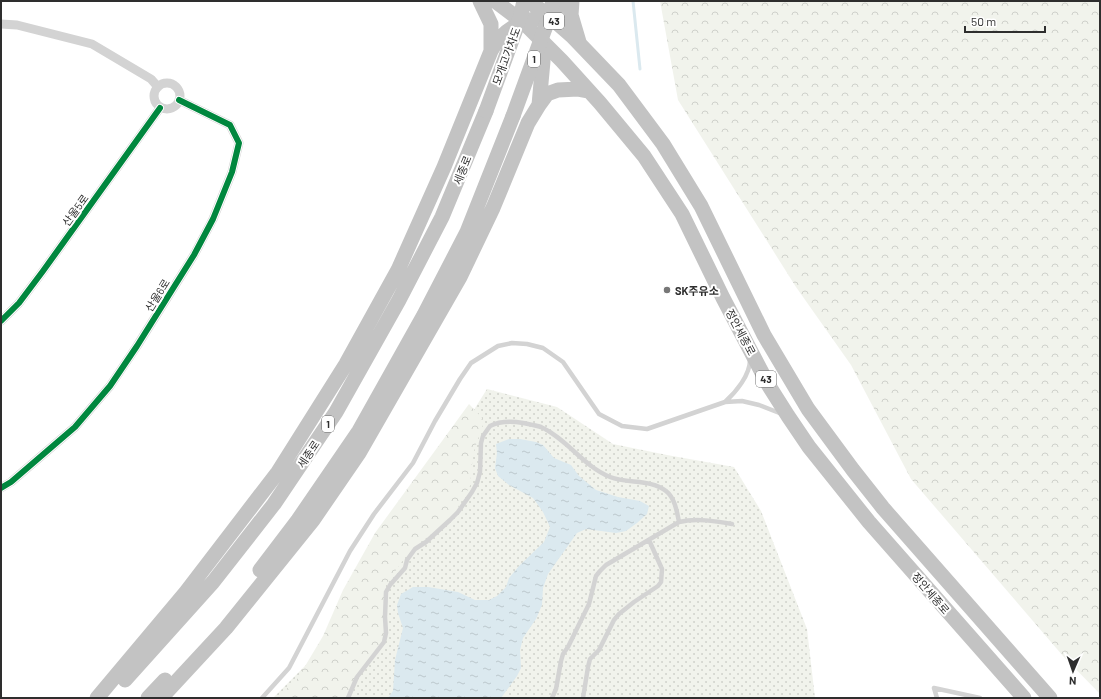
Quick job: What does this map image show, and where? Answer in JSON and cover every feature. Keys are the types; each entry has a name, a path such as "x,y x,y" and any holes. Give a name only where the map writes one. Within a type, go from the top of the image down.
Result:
{"highway":[{"path":"480,1 491,24 491,51"},
{"name":"정안세종로","path":"495,1 528,21 540,39 589,91 644,156 682,214 769,386 809,447 870,522 1024,698"},
{"name":"모개고가차도","path":"486,111 520,18 524,1"},
{"path":"528,1 528,21"},
{"name":"정안세종로","path":"528,1 548,15 579,43 619,84 663,144 701,206 764,335 796,390 827,436 883,508 1050,698"},
{"name":"1","path":"148,698 232,607 298,520 359,431 424,315 467,232 513,116 547,23 553,1"},
{"path":"97,698 186,592 278,472 346,364 398,270 444,167 496,41 508,31 528,21 548,15 558,9 564,1"},
{"path":"572,1 571,15 579,43"},
{"path":"539,105 543,61 540,39"},
{"path":"161,698 226,628 313,520 359,453 460,277 493,208 528,122 539,105 547,94 558,90 578,89 589,91"},
{"name":"세종로","path":"109,698 213,582 274,504 336,412 399,300 442,217 486,111"}],"street":[{"path":"1,24 17,25 92,44 150,79 158,87"},
{"path":"166,83 174,86 179,92 179,100 178,103 172,108 164,109 160,108 155,102 154,94 158,87 166,83"},
{"name":"산울6로","path":"1,488 11,482 75,427 110,386 194,255 213,219 232,172 239,143 230,125 179,100"},
{"name":"산울5로","path":"1,321 19,304 160,108"}],"lane":[{"path":"262,698 289,668 350,551 374,514 413,463 438,415 460,379 471,363 498,346 512,343 527,344 544,348 563,362 599,414 622,426 647,429 725,402 742,401 759,405 788,416"},
{"path":"725,402 743,382 750,365 750,350"},
{"path":"348,698 357,677 384,642 386,633 385,598 388,588 405,568 407,560 415,549 426,542 458,512 472,492 477,483 480,472 481,443 483,436 490,426 503,422 515,422 539,426 556,436 588,463 609,477 662,488 668,493 675,505 679,522"},
{"path":"552,698 556,688 563,654 568,647 589,604 596,576 606,565 679,522 692,520 732,524"},
{"path":"583,698 590,659 599,650 614,620 619,614 658,586 661,582 662,569 649,540"},
{"path":"937,698 934,688 980,698"}],"green space":[{"path":"660,1 1100,1 1100,694 1063,656 911,479 851,365 796,287 678,100"},
{"path":"487,389 557,407 613,444 734,467 761,511 807,629 815,698 273,698 328,643"},
{"path":"469,404 485,421 473,454 470,486 454,514 428,537 412,547 386,585 386,622 382,644 362,668 346,698 277,698 298,678 323,636 343,590 375,533"}],"water":[{"path":"509,439 520,439 543,445 554,458 571,465 579,476 596,490 618,497 640,501 649,506 647,514 626,531 616,533 586,529 577,533 548,574 543,588 542,605 536,619 523,638 520,650 521,668 501,698 388,698 393,691 395,660 403,628 397,605 401,594 413,587 428,587 458,592 475,600 489,600 497,596 506,587 509,578 519,566 544,542 550,527 543,512 533,498 509,485 498,476 495,468 497,453 496,444"}],"waterway":[{"path":"633,1 640,69"}],"cycle path":[{"path":"1,488 11,482 75,427 110,386 194,255 213,219 232,172 239,143 230,125 179,100"},
{"path":"1,321 19,303 43,271 160,108"}],"place":[{"name":"SK주유소","path":"667,290"}]}
